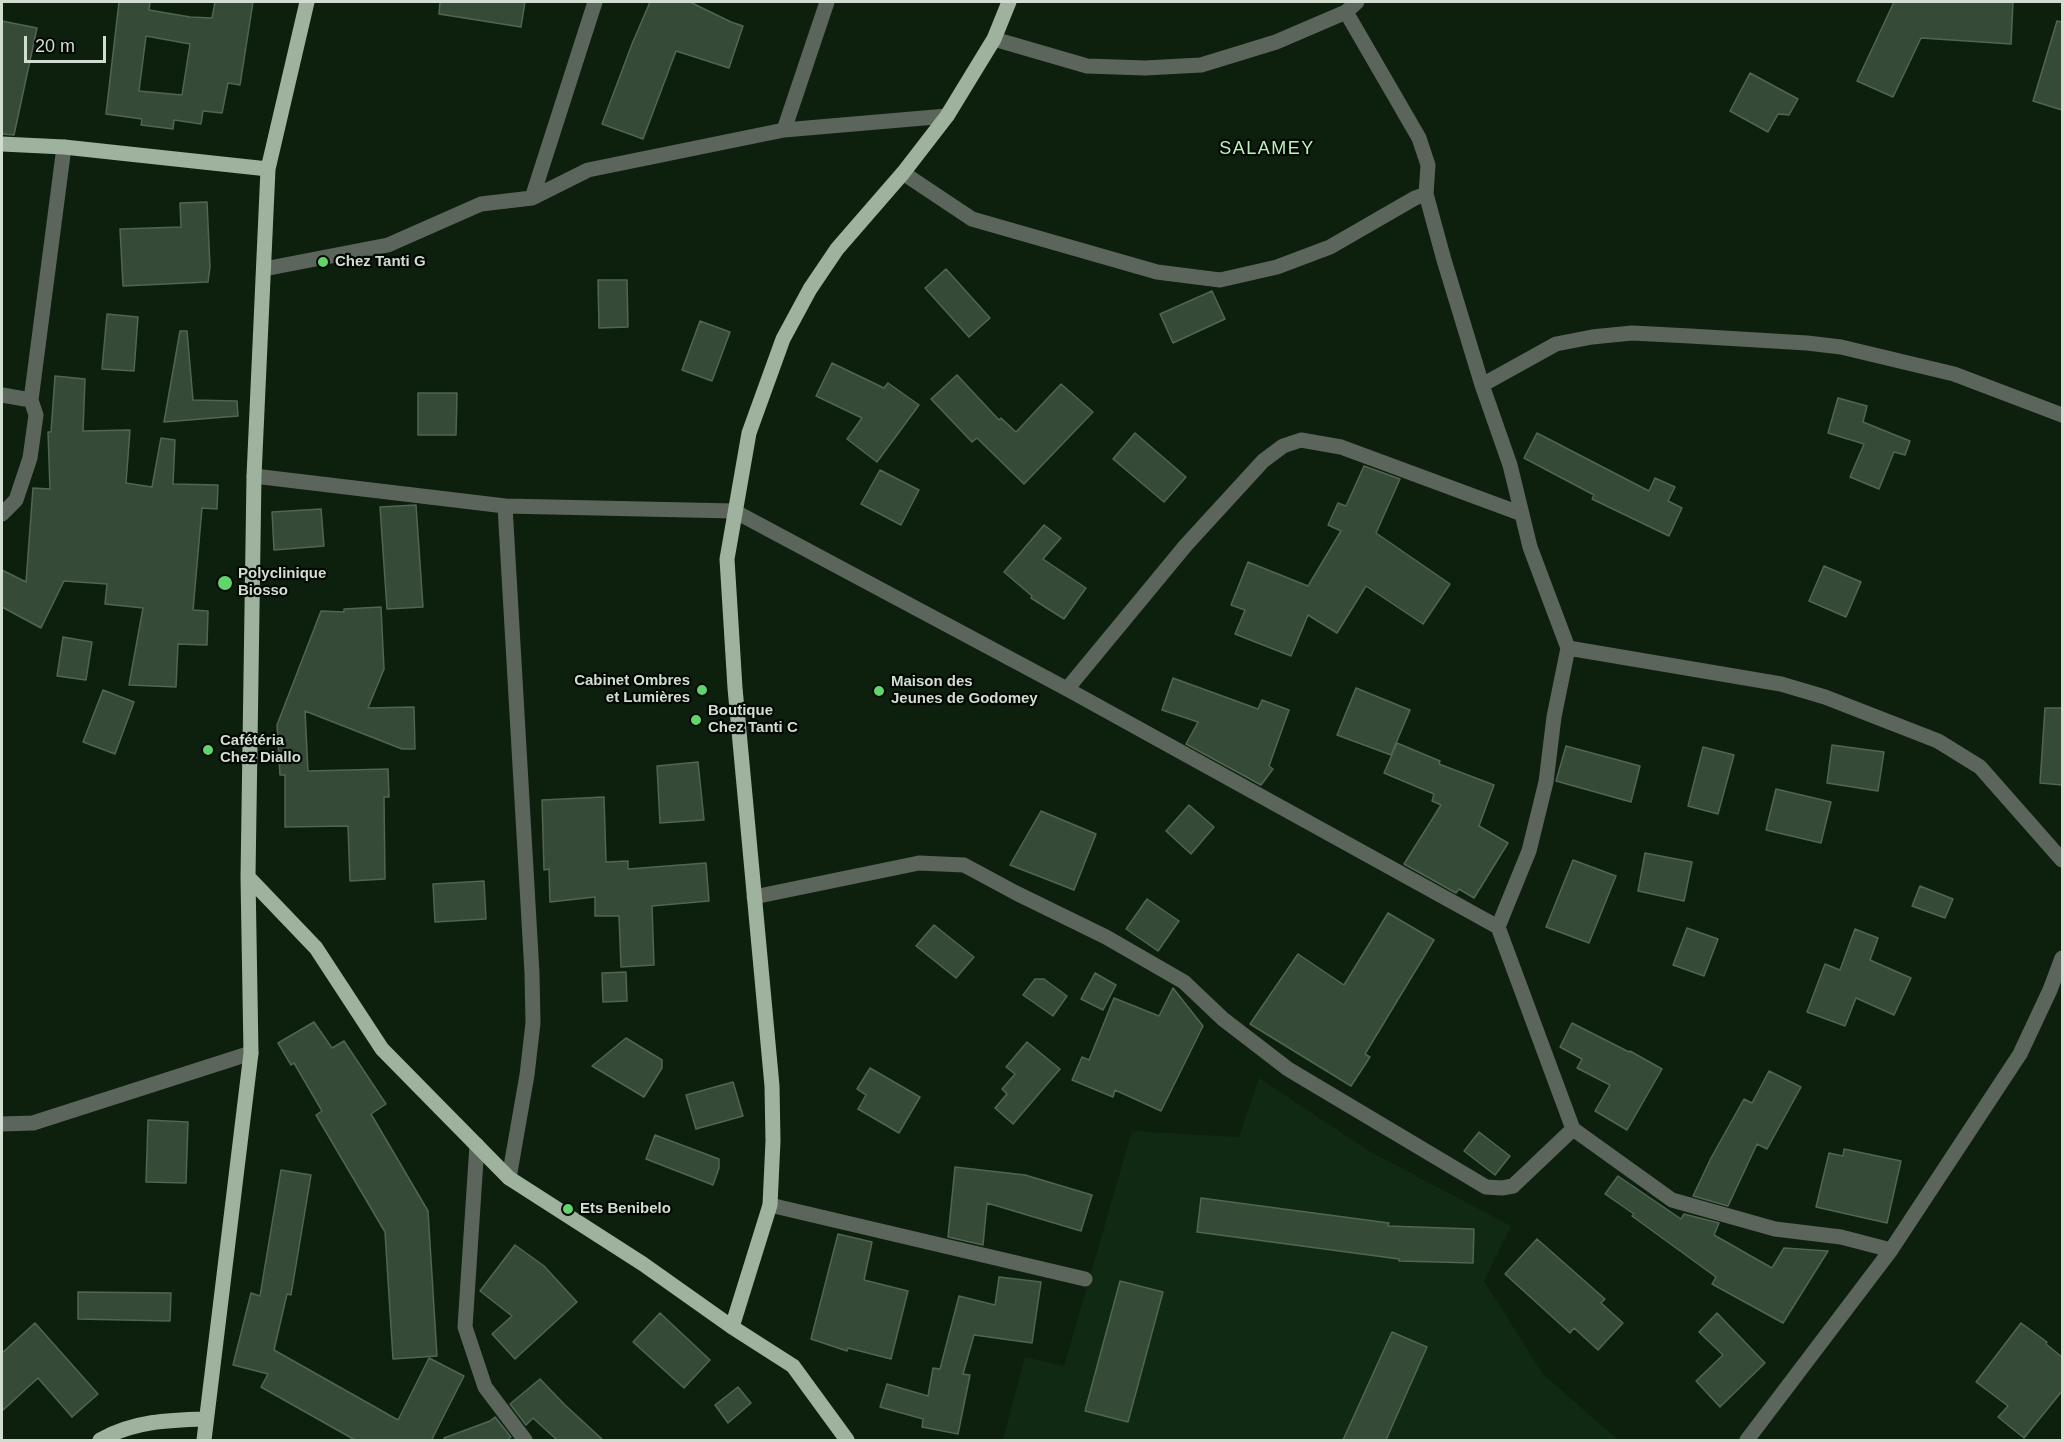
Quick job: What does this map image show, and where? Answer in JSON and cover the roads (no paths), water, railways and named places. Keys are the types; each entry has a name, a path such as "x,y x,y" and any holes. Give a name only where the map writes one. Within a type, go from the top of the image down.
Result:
{"main road":[{"path":"204,1440 250,1053 248,877 254,476 268,169 308,2"},
{"path":"732,1327 770,1205 773,1141 772,1086 735,688 727,559 748,433 783,339 810,289 837,249 903,173 947,116 994,39 1009,2"},
{"path":"2,144 64,147 268,169"},
{"path":"248,877 316,948 382,1049 509,1178 643,1264 732,1327 793,1366 847,1440"},
{"path":"100,1440 122,1429 153,1421 206,1419"}],"street":[{"path":"532,198 595,2"},
{"path":"784,130 827,2"},
{"path":"994,39 1087,66 1145,68 1201,65 1276,42 1351,7 1419,138 1428,165 1426,194 1482,385 1510,465 1530,547 1568,648 1554,717 1546,782 1529,851 1498,927"},
{"path":"264,269 388,245 481,204 532,198 588,170 784,130 947,116"},
{"path":"2,514 16,500 30,458 36,415 31,400 64,147"},
{"path":"903,173 972,219 1157,272 1221,280 1277,267 1330,247 1415,198 1426,194"},
{"path":"1482,385 1556,344 1632,333 1841,347 1953,374 2062,415"},
{"path":"2,395 31,400"},
{"path":"1067,689 1186,545 1263,461 1282,446 1301,440 1341,447 1522,514"},
{"path":"254,476 505,506 734,511 1067,689 1498,927 1573,1129 1672,1200 1775,1230 1841,1237 1892,1250"},
{"path":"505,506 533,1023 527,1075 509,1178"},
{"path":"1568,648 1781,684 1825,698 1938,741 1980,767 2062,860"},
{"path":"754,897 919,863 964,865 1106,937 1184,982 1223,1019 1288,1069 1486,1187 1513,1186 1573,1129"},
{"path":"1747,1440 1892,1250 2020,1054 2050,990 2062,958"},
{"path":"2,1124 33,1123 250,1053"},
{"path":"477,1145 465,1327 485,1387 525,1440"},
{"path":"770,1205 1085,1279"}],"place":[{"name":"Chez Tanti G","path":"323,262"},
{"name":"Polyclinique Biosso","path":"225,583"},
{"name":"Cabinet Ombres et Lumières","path":"702,690"},
{"name":"Maison des Jeunes de Godomey","path":"879,691"},
{"name":"Boutique Chez Tanti C","path":"696,720"},
{"name":"Cafétéria Chez Diallo","path":"208,750"},
{"name":"Ets Benibelo","path":"568,1209"}],"district":[{"name":"SALAMEY","path":"1267,149"}]}
